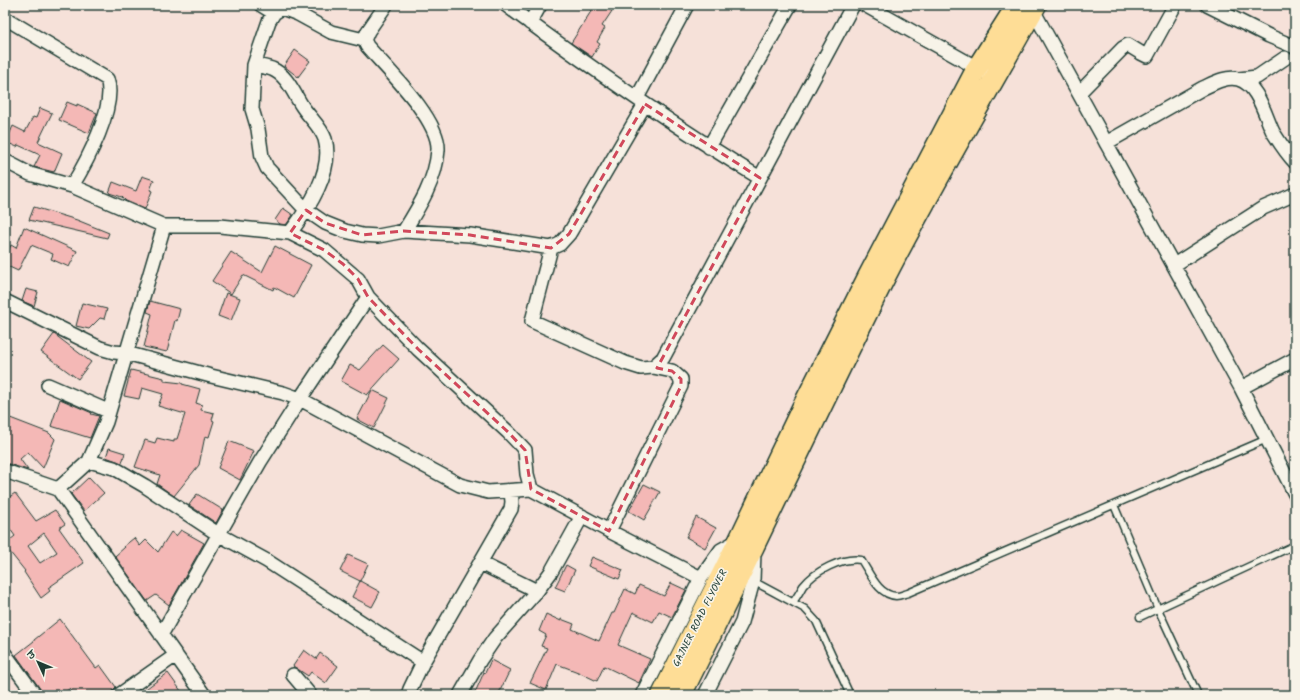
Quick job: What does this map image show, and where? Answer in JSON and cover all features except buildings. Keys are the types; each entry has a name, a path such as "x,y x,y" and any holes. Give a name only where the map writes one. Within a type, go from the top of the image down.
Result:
{"main road":[{"path":"746,544 802,408 861,290 977,68 1029,6"},
{"path":"746,544 882,284 995,78 1029,6"},
{"name":"GAJNER ROAD FLYOVER","path":"681,695 740,575 746,544"},
{"name":"GAJNER ROAD FLYOVER","path":"662,695 740,575"}],"street":[{"path":"261,5 274,12"},
{"path":"364,40 368,31 386,5"},
{"path":"506,5 641,101 709,147 760,178"},
{"path":"530,23 540,5"},
{"path":"364,40 331,32 301,9 282,8 274,12 269,21 254,65 252,109 258,129 262,157 266,168 306,210 325,223 345,231 362,235 378,236 404,231 470,235 551,248 560,244 570,234 641,101 687,5"},
{"path":"709,147 790,5"},
{"path":"653,367 663,358 853,5"},
{"path":"867,5 995,78"},
{"path":"1079,93 1123,48 1128,45 1147,56 1175,5"},
{"path":"1207,5 1269,36 1295,47"},
{"path":"1029,6 1174,265 1294,489"},
{"path":"5,18 107,79 110,87 103,120 90,155 72,186"},
{"path":"364,40 367,46 418,103 433,127 438,149 429,186 404,231"},
{"path":"1106,143 1218,81 1230,78 1239,79 1257,77 1285,58"},
{"path":"254,65 273,70 287,82 324,138 326,150 324,170 317,192 290,233"},
{"path":"1239,79 1250,86 1258,98 1273,131 1286,153 1295,162"},
{"path":"5,161 30,174 72,186 164,226 220,226 290,233 324,250 343,264 358,280 368,297 418,349 508,432 525,450 527,474 531,489"},
{"path":"1174,265 1263,208 1295,194"},
{"path":"58,489 89,461 106,422 108,411 164,226"},
{"path":"551,248 532,320 625,363 642,368 653,367 672,371 681,378 681,386 609,531"},
{"path":"161,635 218,534 300,399 368,297"},
{"path":"5,301 100,348 114,352 126,353 211,376 284,393 300,399 460,485 488,492 531,489 701,578"},
{"path":"1241,388 1295,359"},
{"path":"48,385 108,411"},
{"path":"89,461 114,468 218,534 267,561 423,662"},
{"path":"5,471 58,489 204,695"},
{"path":"408,695 423,662 511,509 511,491"},
{"path":"460,695 480,660 495,638 537,591 551,572 582,516"},
{"path":"642,695 701,578 721,550 746,544"},
{"path":"480,563 537,591"},
{"path":"705,695 742,622 740,575"},
{"path":"5,654 35,695"},
{"path":"119,695 176,655"},
{"path":"293,675 310,695"}],"lane":[{"path":"794,602 804,585 813,578 843,560 852,559 861,560 877,586 885,594 896,596 908,593 1267,439"},
{"path":"1114,505 1158,609 1198,695"},
{"path":"1140,617 1295,545"},
{"path":"740,575 805,609 816,621 850,695"}],"highlighted area":[{"path":"645,104 760,178 657,368 672,371 681,379 681,386 609,531 531,489 525,450 508,432 418,349 368,297 358,279 343,264 324,250 290,233 306,210 325,223 362,235 404,231 470,235 551,248 569,234"}]}
